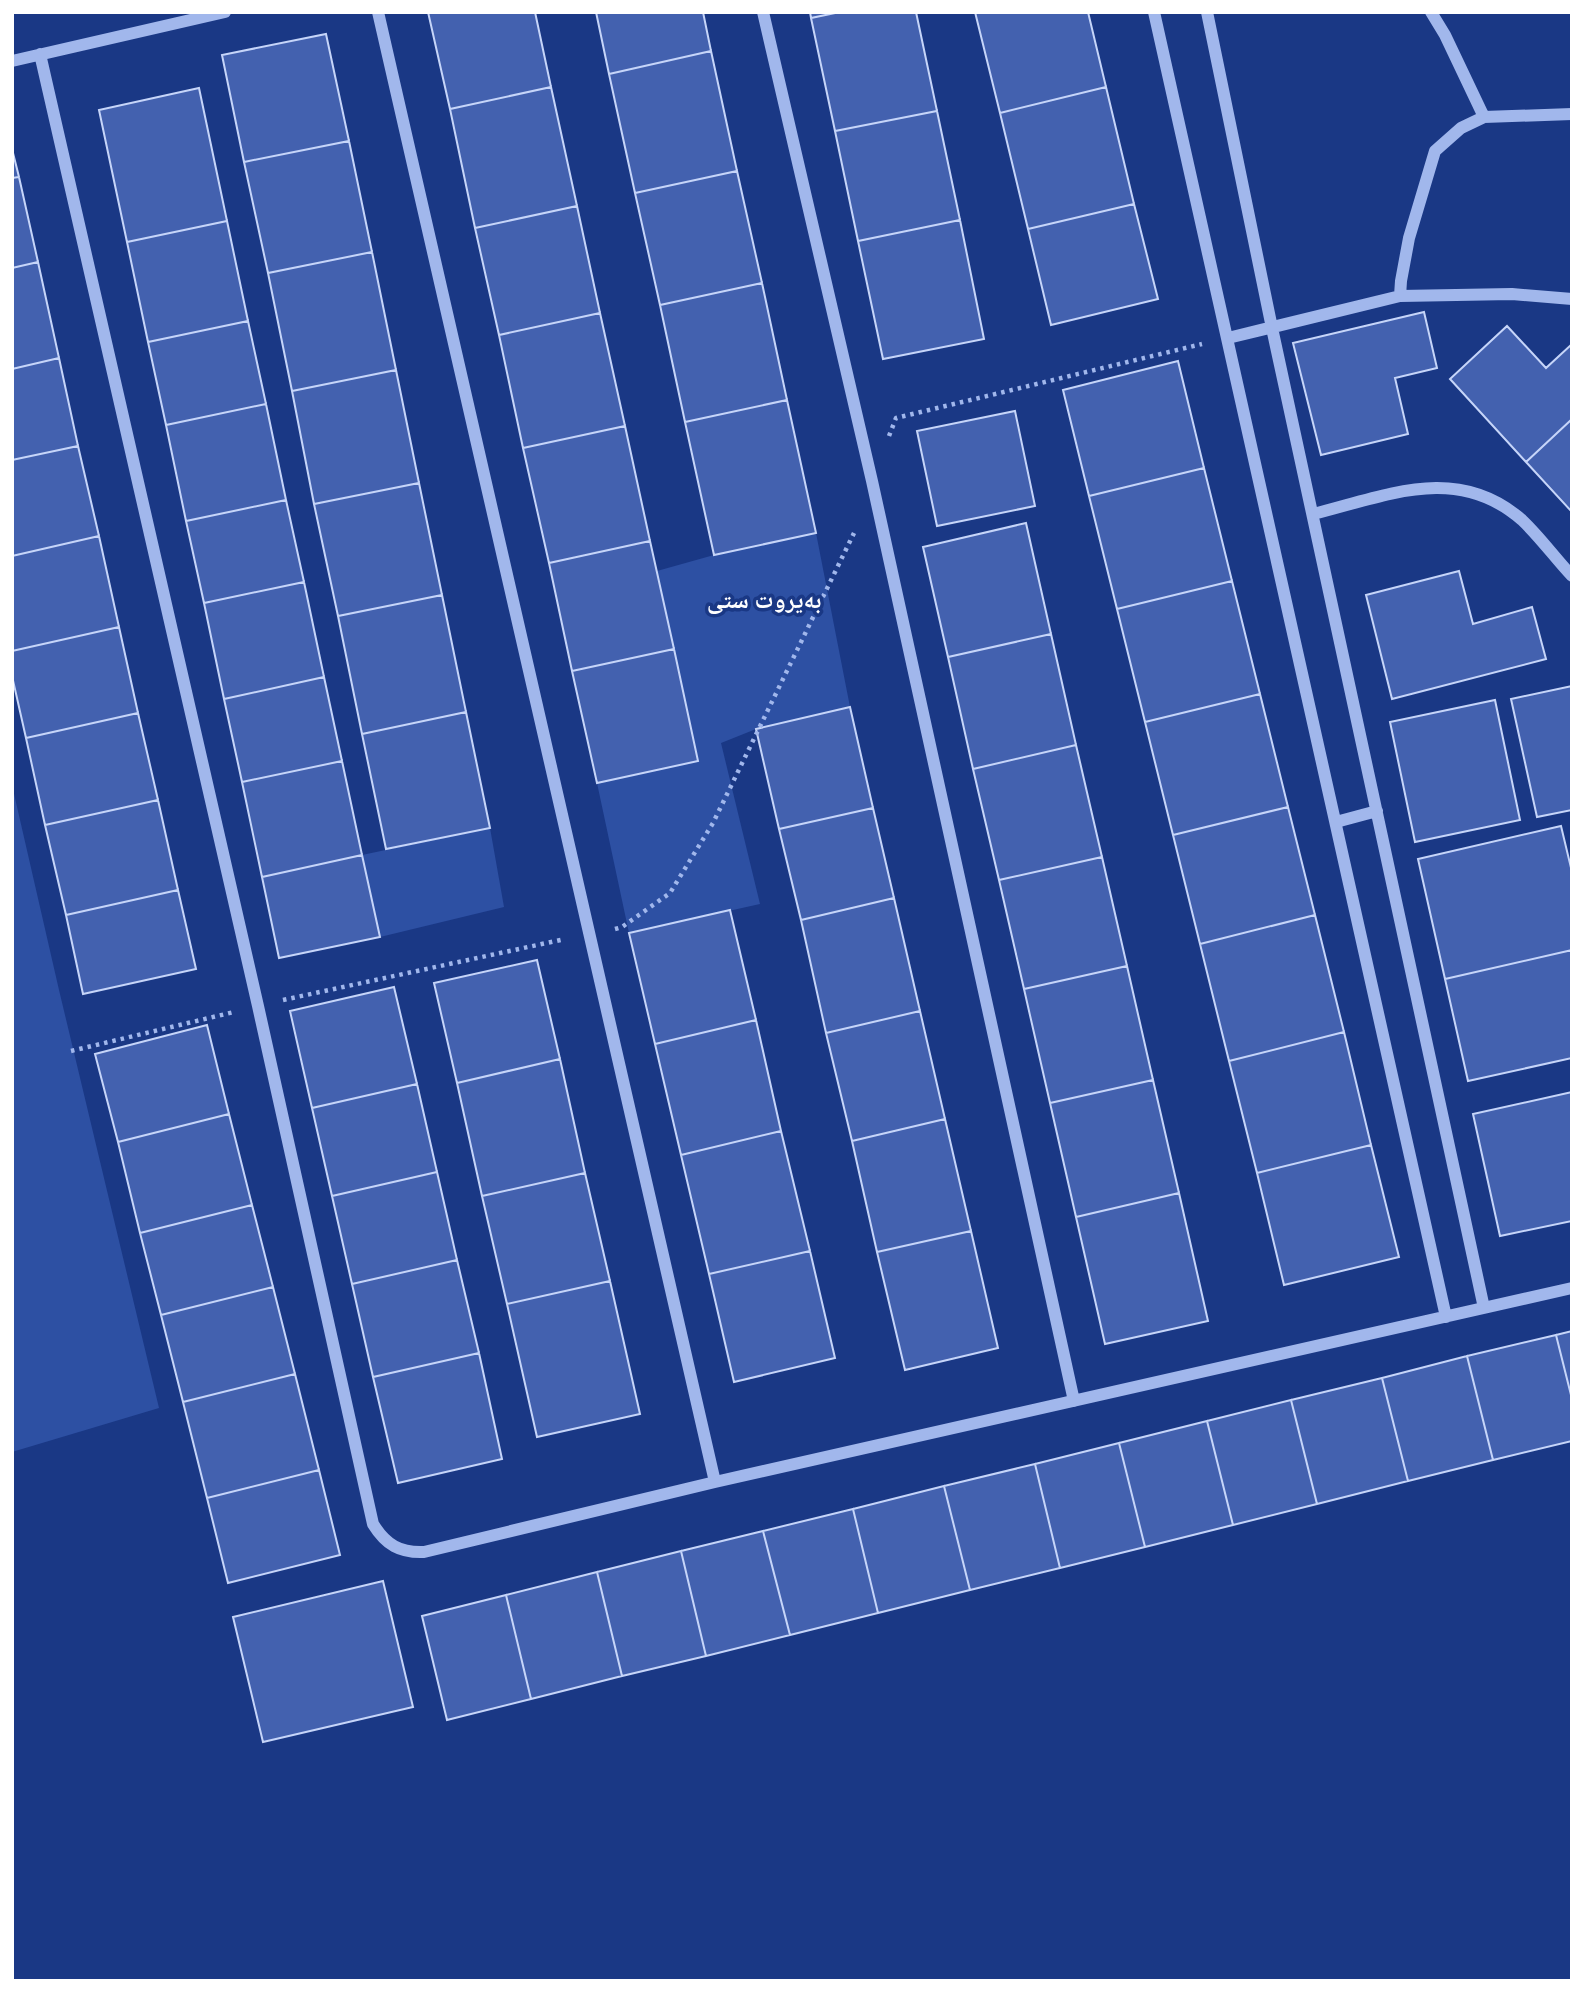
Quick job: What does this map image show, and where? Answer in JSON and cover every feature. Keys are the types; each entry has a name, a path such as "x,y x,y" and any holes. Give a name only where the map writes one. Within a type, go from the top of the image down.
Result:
{"street":[{"path":"12,61 225,12"},
{"path":"378,12 715,1482"},
{"path":"762,12 872,481 1074,1401"},
{"path":"1154,12 1446,1317"},
{"path":"1207,12 1272,328 1484,1308"},
{"path":"1431,12 1445,35 1484,117"},
{"path":"40,54 258,1006 373,1524 388,1544 399,1550 424,1552 715,1482 1572,1289"},
{"path":"1400,296 1409,238 1435,151 1461,128 1484,117 1572,114"},
{"path":"1228,338 1400,296 1512,294 1572,299"},
{"path":"1313,514 1427,487 1452,488 1478,494 1501,505 1522,520 1572,576"},
{"path":"1336,822 1377,811"}],"path":[{"path":"872,481 896,418 1228,338"},
{"path":"71,1051 258,1006 622,927 670,893 713,823 856,530"}],"shaded area":[{"path":"816,533 850,707 756,729 721,743 760,904 629,933 597,783 698,761 657,571 714,555"},
{"path":"12,785 159,1408 12,1452"},
{"path":"490,828 504,907 380,937 362,855"}],"building":[{"path":"428,12 535,12 551,87 450,109"},
{"path":"596,12 703,12 711,51 609,74"},
{"path":"810,12 840,12 811,18"},
{"path":"840,12 916,12 937,111 835,131 811,18"},
{"path":"975,12 1088,12 1106,87 1000,113"},
{"path":"326,34 349,141 244,162 222,55"},
{"path":"711,51 737,171 635,193 609,74"},
{"path":"551,87 577,206 475,228 450,109"},
{"path":"1106,87 1134,204 1028,229 1000,113"},
{"path":"199,88 227,221 127,242 99,110"},
{"path":"937,111 960,220 858,241 835,131"},
{"path":"349,141 372,252 268,273 244,162"},
{"path":"12,149 19,177 12,178"},
{"path":"737,171 762,283 660,305 635,193"},
{"path":"19,177 38,262 12,268 12,178"},
{"path":"1134,204 1158,299 1051,325 1028,229"},
{"path":"577,206 600,313 499,335 475,228"},
{"path":"960,220 984,339 883,359 858,241"},
{"path":"227,221 248,321 148,342 127,242"},
{"path":"372,252 396,370 292,391 268,273"},
{"path":"38,262 59,358 12,369 12,268"},
{"path":"762,283 787,400 685,422 660,305"},
{"path":"1424,312 1437,368 1395,378 1408,434 1321,455 1293,343"},
{"path":"600,313 625,426 523,448 499,335"},
{"path":"248,321 266,404 166,425 148,342"},
{"path":"1507,326 1546,368 1572,344 1572,419 1526,462 1450,379"},
{"path":"59,358 78,446 12,460 12,369"},
{"path":"1178,361 1204,468 1089,496 1063,390"},
{"path":"396,370 419,483 314,504 292,391"},
{"path":"787,400 816,533 714,555 685,422"},
{"path":"266,404 286,500 186,521 166,425"},
{"path":"1015,411 1035,506 937,526 917,431"},
{"path":"1572,419 1572,512 1526,462"},
{"path":"625,426 650,541 549,563 523,448"},
{"path":"78,446 99,536 12,556 12,460"},
{"path":"1204,468 1232,581 1117,609 1089,496"},
{"path":"419,483 442,595 338,616 314,504"},
{"path":"286,500 304,582 204,603 186,521"},
{"path":"1026,523 1051,634 948,657 923,547"},
{"path":"99,536 119,627 12,651 12,556"},
{"path":"650,541 674,649 572,671 549,563"},
{"path":"1459,571 1473,624 1532,607 1546,659 1392,699 1366,595"},
{"path":"1232,581 1260,694 1145,722 1117,609"},
{"path":"304,582 324,677 224,699 204,603"},
{"path":"442,595 466,712 362,734 338,616"},
{"path":"119,627 138,713 26,738 12,676 12,651"},
{"path":"1051,634 1076,745 973,769 948,657"},
{"path":"674,649 698,761 597,783 572,671"},
{"path":"324,677 342,761 242,782 224,699"},
{"path":"1572,686 1572,810 1537,817 1511,699"},
{"path":"1260,694 1288,807 1173,835 1145,722"},
{"path":"1495,700 1520,820 1415,842 1390,722"},
{"path":"850,707 873,808 779,829 756,729"},
{"path":"466,712 490,828 386,849 362,734"},
{"path":"138,713 158,800 45,825 26,738"},
{"path":"1076,745 1102,857 999,880 973,769"},
{"path":"342,761 362,855 262,877 242,782"},
{"path":"158,800 178,890 66,915 45,825"},
{"path":"1288,807 1315,915 1200,944 1173,835"},
{"path":"873,808 894,898 801,920 779,829"},
{"path":"1561,826 1572,872 1572,950 1445,979 1418,859"},
{"path":"362,855 380,937 279,958 262,877"},
{"path":"1102,857 1127,966 1024,989 999,880"},
{"path":"178,890 196,969 83,994 66,915"},
{"path":"894,898 920,1011 826,1033 801,920"},
{"path":"730,910 756,1020 655,1044 629,933"},
{"path":"1315,915 1344,1032 1229,1061 1200,944"},
{"path":"1572,950 1572,1058 1468,1081 1445,979"},
{"path":"537,960 560,1059 457,1083 434,983"},
{"path":"1127,966 1153,1080 1050,1103 1024,989"},
{"path":"394,987 417,1084 312,1108 290,1011"},
{"path":"920,1011 945,1119 852,1141 826,1033"},
{"path":"756,1020 781,1131 681,1155 655,1044"},
{"path":"207,1025 229,1114 118,1142 95,1054"},
{"path":"1344,1032 1371,1145 1257,1173 1229,1061"},
{"path":"560,1059 585,1173 482,1196 457,1083"},
{"path":"1153,1080 1179,1193 1076,1217 1050,1103"},
{"path":"417,1084 437,1172 332,1196 312,1108"},
{"path":"1572,1092 1572,1221 1500,1236 1473,1114"},
{"path":"229,1114 252,1205 140,1233 118,1142"},
{"path":"945,1119 971,1231 877,1252 852,1141"},
{"path":"781,1131 810,1251 709,1274 681,1155"},
{"path":"1371,1145 1399,1257 1284,1285 1257,1173"},
{"path":"437,1172 457,1260 352,1284 332,1196"},
{"path":"585,1173 610,1281 507,1304 482,1196"},
{"path":"1179,1193 1208,1321 1105,1344 1076,1217"},
{"path":"252,1205 273,1287 161,1315 140,1233"},
{"path":"971,1231 998,1348 905,1370 877,1252"},
{"path":"810,1251 835,1358 734,1382 709,1274"},
{"path":"457,1260 479,1353 373,1377 352,1284"},
{"path":"610,1281 640,1414 537,1437 507,1304"},
{"path":"273,1287 295,1374 183,1402 161,1315"},
{"path":"1572,1331 1572,1399 1556,1335"},
{"path":"1556,1335 1572,1399 1572,1441 1493,1460 1467,1356"},
{"path":"479,1353 502,1459 398,1483 373,1377"},
{"path":"1467,1356 1493,1460 1408,1481 1382,1378"},
{"path":"295,1374 319,1470 207,1498 183,1402"},
{"path":"1382,1378 1408,1481 1317,1504 1291,1400"},
{"path":"1291,1400 1317,1504 1233,1525 1207,1421"},
{"path":"1207,1421 1233,1525 1145,1547 1119,1443"},
{"path":"1119,1443 1145,1547 1060,1568 1035,1464"},
{"path":"1035,1464 1060,1568 970,1590 944,1486"},
{"path":"319,1470 340,1555 228,1583 207,1498"},
{"path":"944,1486 970,1590 878,1613 853,1509"},
{"path":"853,1509 878,1613 790,1635 763,1531"},
{"path":"763,1531 790,1635 706,1656 681,1551"},
{"path":"681,1551 706,1656 622,1676 597,1572"},
{"path":"597,1572 622,1676 531,1699 506,1595"},
{"path":"383,1581 413,1707 263,1742 233,1617"},
{"path":"506,1595 531,1699 447,1720 422,1616"}],"district":[{"name":"بەیروت ستی","path":"764,600"}]}
